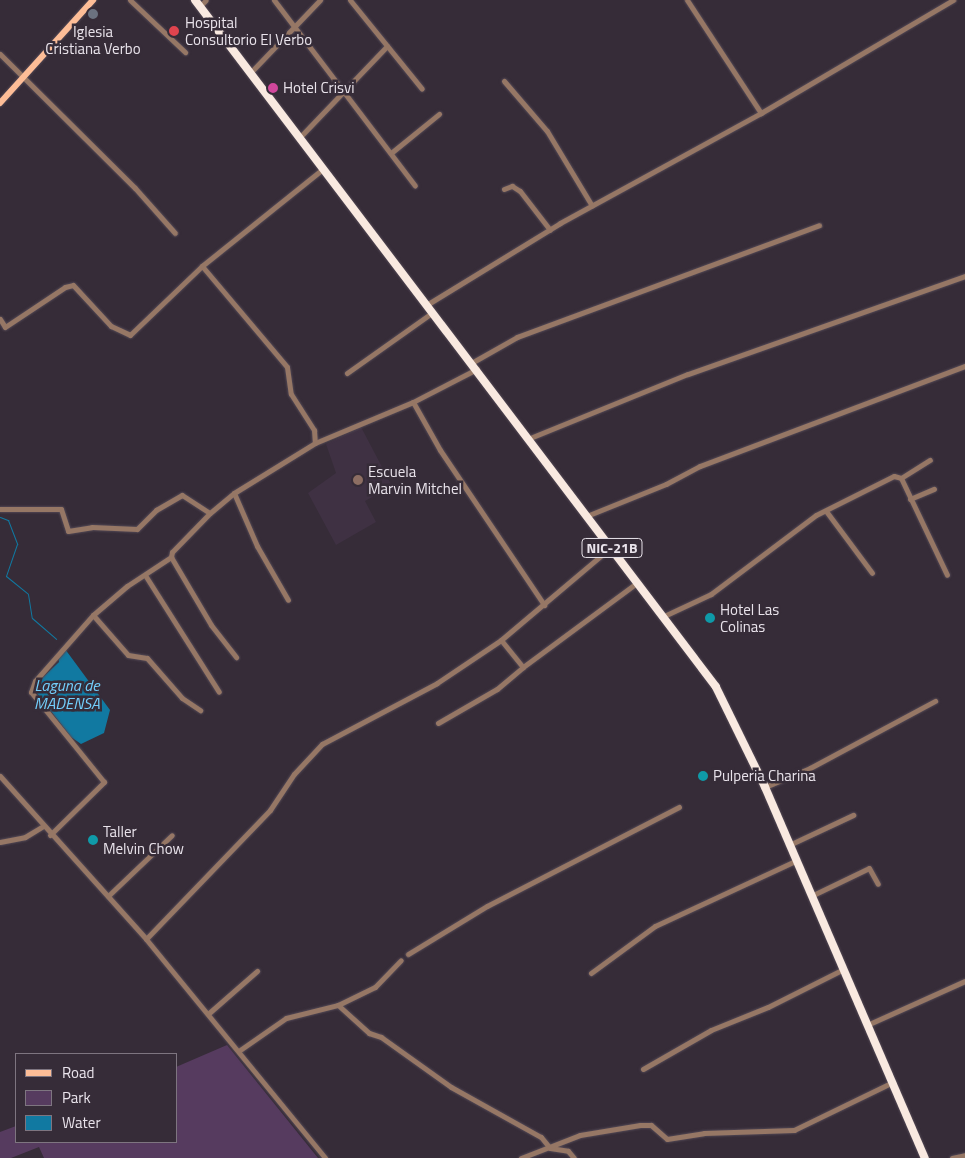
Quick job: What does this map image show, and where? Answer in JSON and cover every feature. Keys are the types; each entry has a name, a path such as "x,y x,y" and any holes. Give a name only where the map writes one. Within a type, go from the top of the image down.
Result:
{"highway":[{"name":"NIC-21B","path":"198,3 589,515 716,687 765,787 842,970 925,1158"}],"main road":[{"path":"0,103 26,77 93,0"}],"street":[{"path":"130,0 185,52"},
{"path":"198,3 206,0"},
{"path":"274,0 415,186"},
{"path":"251,72 296,28 320,0"},
{"path":"351,0 422,89"},
{"path":"687,0 761,113"},
{"path":"428,304 550,230 761,113 953,0"},
{"path":"300,137 387,46"},
{"path":"0,54 26,77 175,233"},
{"path":"504,81 546,129 592,206"},
{"path":"390,153 439,114"},
{"path":"0,330 69,285 78,288 117,331 130,335 202,266 324,168"},
{"path":"504,189 512,186 520,190 550,230"},
{"path":"50,835 104,782 31,692 52,658 93,616 171,557 172,552 210,513 234,494 315,442 413,402 475,366 518,337 820,225"},
{"path":"202,266 287,367 291,394 314,430 315,442"},
{"path":"530,438 688,374 965,276"},
{"path":"347,373 433,312"},
{"path":"0,319 5,327"},
{"path":"589,515 666,484 700,466 824,421 965,366"},
{"path":"413,402 440,450 544,605"},
{"path":"664,616 711,594 816,515 881,481 894,476 901,478 930,460"},
{"path":"901,478 947,575"},
{"path":"910,499 934,489"},
{"path":"234,494 257,546 288,600"},
{"path":"0,510 61,509 68,532 92,527 137,530 156,510 182,495 210,513"},
{"path":"826,511 872,573"},
{"path":"146,939 270,810 294,774 322,744 436,683 501,640 611,547"},
{"path":"171,557 211,625 236,657"},
{"path":"145,575 218,692"},
{"path":"438,723 497,689 523,667 638,582"},
{"path":"93,616 128,655 147,658 182,698 200,710"},
{"path":"501,640 523,667"},
{"path":"765,787 810,768 935,701"},
{"path":"0,776 50,835 146,939 209,1013 325,1158"},
{"path":"408,954 487,906 679,807"},
{"path":"789,845 853,815"},
{"path":"0,842 25,836 43,826"},
{"path":"108,896 172,835"},
{"path":"590,974 655,926 795,861"},
{"path":"811,896 869,868 878,884"},
{"path":"240,1050 286,1018 338,1005 376,987 401,960"},
{"path":"643,1068 711,1030 768,1007 842,970"},
{"path":"209,1013 257,971"},
{"path":"866,1025 965,981"},
{"path":"338,1005 369,1033 381,1037 451,1087 541,1138 550,1148 568,1151 574,1158"},
{"path":"521,1158 550,1148 580,1134 640,1125 651,1125 667,1139 704,1133 794,1130 893,1082"},
{"path":"952,1158 965,1155"}],"shaded area":[{"name":"Escuela Marvin Mitchel","path":"361,427 392,486 365,501 376,522 336,545 308,493 336,473 326,444"}],"green space":[{"path":"227,1045 318,1158 44,1158 39,1147 11,1158 0,1158 0,1132 15,1126 15,1143 178,1143 178,1066"}],"water":[{"name":"Laguna de MADENSA","path":"65,649 110,710 104,733 81,744 71,737 36,692 37,683 59,662 58,655"}],"waterway":[{"path":"0,517 8,520 17,544 6,576 28,594 32,618 56,639"}],"place":[{"name":"Iglesia Cristiana Verbo","path":"93,14"},
{"name":"Hospital Consultorio El Verbo","path":"174,31"},
{"name":"Hotel Crisvi","path":"273,88"},
{"name":"Escuela Marvin Mitchel","path":"358,480"},
{"name":"Hotel Las Colinas","path":"710,618"},
{"name":"Pulperia Charina","path":"703,776"},
{"name":"Taller Melvin Chow","path":"93,840"}]}
